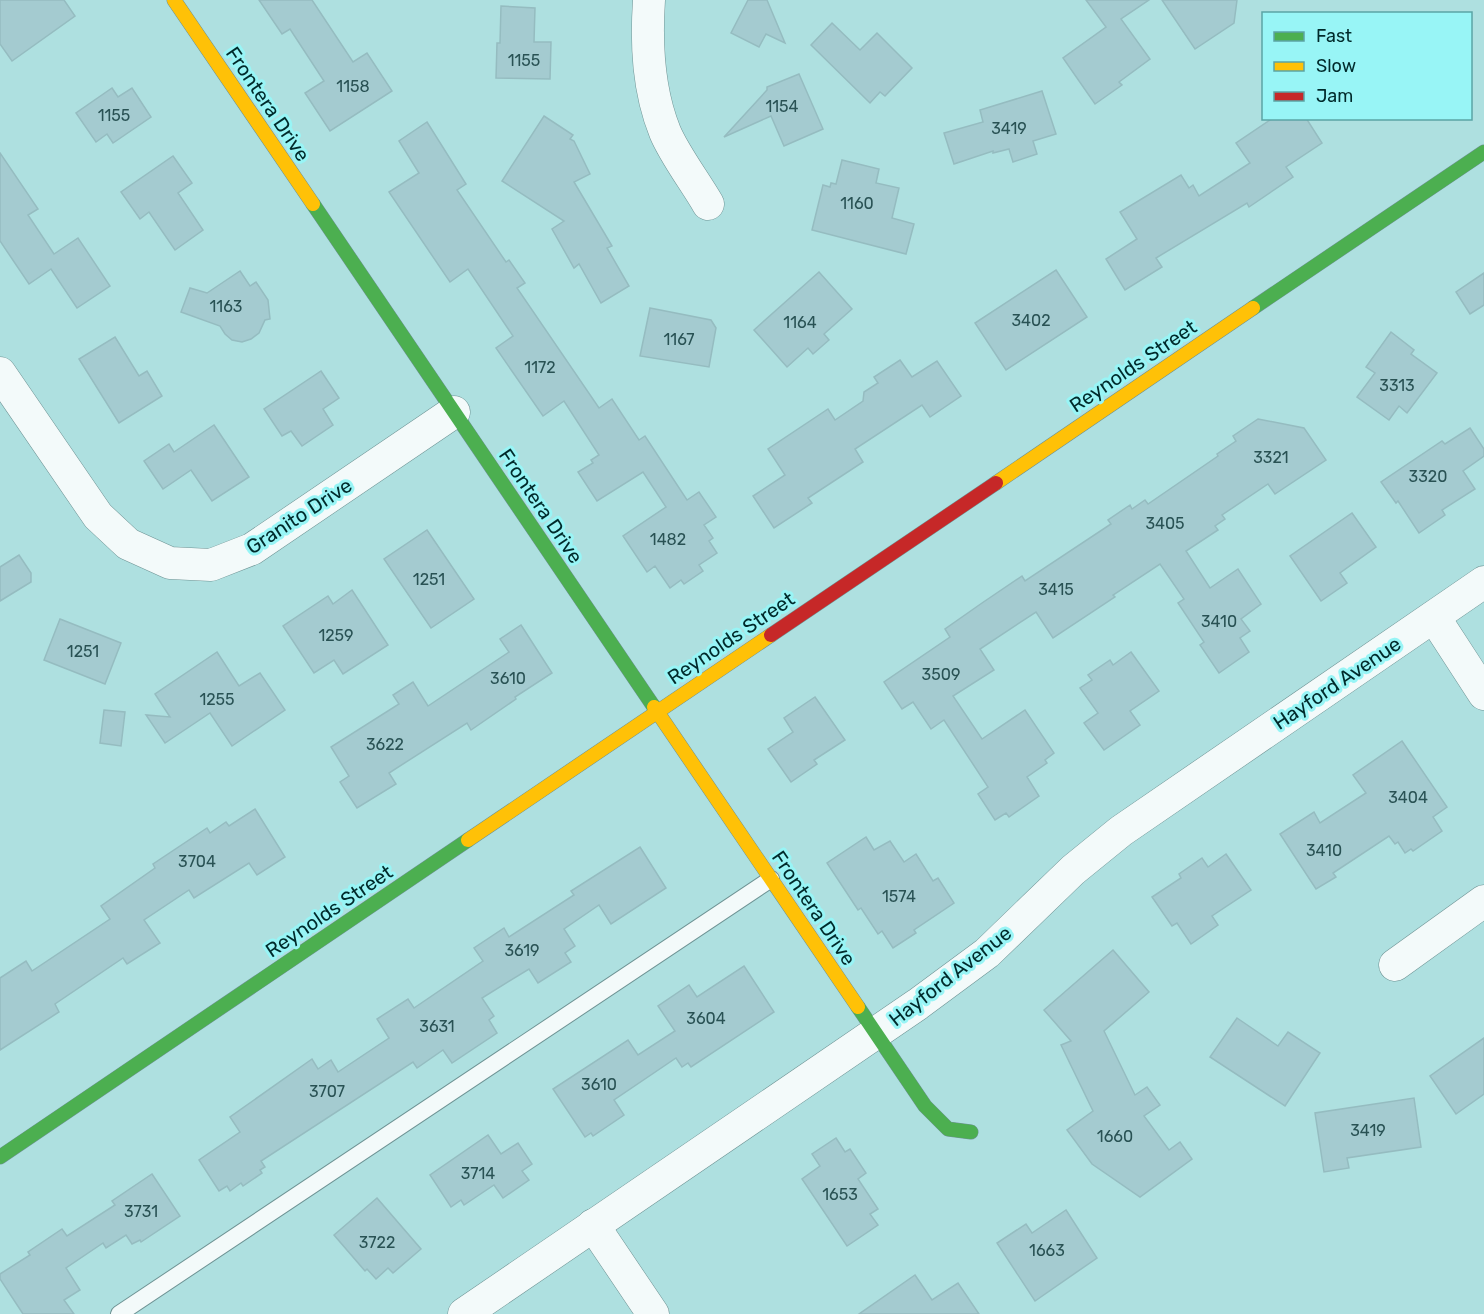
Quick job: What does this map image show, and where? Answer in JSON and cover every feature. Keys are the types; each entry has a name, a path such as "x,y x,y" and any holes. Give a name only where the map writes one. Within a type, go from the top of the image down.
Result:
{"street":[{"name":"Frontera Drive","path":"174,0 925,1106 948,1129 971,1132"},
{"path":"649,0 646,38 651,84 665,134 708,204"},
{"name":"Reynolds Street","path":"0,1157 1484,152"},
{"name":"Granito Drive","path":"0,373 98,516 128,544 170,563 211,565 252,549 454,412"},
{"name":"Hayford Avenue","path":"464,1314 875,1033 987,953 1073,870 1121,831 1484,582"},
{"path":"1434,617 1484,694"},
{"path":"1395,965 1484,902"},
{"path":"593,1225 653,1314"}],"lane":[{"path":"119,1314 771,879"}],"building":[{"path":"0,0 64,0 75,16 12,61 0,44"},
{"path":"259,0 312,0 353,62 367,53 392,91 330,131 305,93 324,81 290,29 282,34"},
{"path":"748,0 767,0 785,43 766,34 759,47 731,33"},
{"path":"1086,0 1149,0 1121,19 1150,59 1119,82 1122,85 1095,104 1063,58 1106,27"},
{"path":"1162,0 1237,0 1234,23 1195,49"},
{"path":"501,6 535,8 534,42 551,42 550,79 496,78"},
{"path":"832,23 860,50 877,33 912,68 885,96 880,92 870,103 811,45"},
{"path":"799,74 823,129 784,146 771,116 724,137 767,90 767,87"},
{"path":"112,88 118,97 132,88 151,117 113,143 107,134 96,142 76,113"},
{"path":"1042,91 1056,134 1033,141 1037,154 1013,162 1009,149 993,153 993,151 954,164 944,133 983,122 980,110"},
{"path":"544,116 573,135 570,139 574,141 590,174 574,182 612,246 607,248 629,286 601,303 579,264 574,268 552,229 564,221 502,181"},
{"path":"1270,120 1307,120 1322,143 1286,167 1293,177 1249,207 1247,203 1156,258 1162,267 1125,290 1106,259 1137,239 1120,212 1181,175 1189,188 1193,185 1199,196 1250,163 1236,143"},
{"path":"427,122 466,184 457,190 506,262 509,260 525,283 517,288 599,408 612,399 639,440 645,436 687,500 699,492 716,517 704,525 713,538 709,541 717,553 699,565 703,571 684,584 681,580 670,588 655,566 647,572 623,536 666,507 643,472 597,501 578,472 593,463 591,460 599,455 564,401 543,416 496,348 513,336 468,269 450,282 389,192 419,173 399,141"},
{"path":"0,153 38,209 28,215 54,254 78,238 110,286 77,308 51,269 29,284 0,241"},
{"path":"173,156 192,183 178,193 203,230 175,250 149,212 140,219 121,192"},
{"path":"842,160 879,169 876,183 899,188 892,218 914,224 906,254 812,230 823,185 830,187 831,183 836,184"},
{"path":"1056,270 1087,317 1006,370 975,323"},
{"path":"240,271 250,286 256,282 268,300 270,319 265,320 259,333 251,339 242,342 232,340 220,326 181,312 190,288 207,293"},
{"path":"819,272 852,309 824,334 829,340 813,354 808,348 787,367 754,330"},
{"path":"1484,273 1484,305 1470,314 1456,292"},
{"path":"650,308 711,320 716,328 709,367 640,356"},
{"path":"1391,332 1414,350 1411,354 1437,373 1407,413 1399,406 1389,420 1357,397 1375,373 1366,367"},
{"path":"115,337 139,376 147,371 162,396 119,423 79,359"},
{"path":"900,360 912,377 937,361 961,396 930,417 922,405 855,449 863,462 808,498 812,503 774,528 753,496 785,475 768,449 828,409 835,420 863,401 864,392 878,383 874,377"},
{"path":"321,371 339,398 323,409 333,425 302,446 291,431 282,436 264,409"},
{"path":"1258,419 1304,428 1326,460 1275,494 1268,484 1222,515 1225,519 1215,526 1218,530 1186,551 1210,588 1238,569 1261,604 1241,619 1250,631 1240,638 1249,652 1219,673 1200,645 1204,642 1178,603 1184,599 1160,564 1053,638 1036,612 980,649 994,670 953,696 982,739 1025,710 1054,753 1045,760 1047,763 1027,777 1039,796 1009,817 1006,813 995,820 978,794 988,787 944,720 931,729 913,702 902,709 884,682 950,637 945,629 1022,576 1025,581 1111,524 1108,520 1130,505 1132,509 1145,500 1148,504 1218,456 1217,454 1236,441 1233,436"},
{"path":"214,425 249,477 212,501 191,470 163,489 144,461 169,444 174,452"},
{"path":"1470,428 1484,449 1484,456 1463,471 1475,489 1442,510 1445,515 1419,533 1398,501 1396,503 1381,482 1442,441 1445,444"},
{"path":"1352,513 1376,547 1340,573 1347,583 1321,601 1290,556"},
{"path":"427,530 474,599 431,628 384,559"},
{"path":"19,555 31,573 31,582 0,601 0,567"},
{"path":"352,590 388,645 343,674 334,660 314,673 283,626 328,596 333,604"},
{"path":"60,619 121,643 105,684 44,660"},
{"path":"521,625 552,673 471,730 467,723 389,773 396,784 357,808 340,782 349,776 331,747 399,704 393,695 413,682 428,706 509,652 500,639"},
{"path":"217,652 239,686 260,673 285,710 232,746 210,713 165,743 146,715 170,717 155,694"},
{"path":"1131,652 1159,691 1130,711 1140,725 1104,750 1084,723 1098,713 1080,688 1092,680 1088,675 1110,660 1113,665"},
{"path":"815,697 845,740 814,760 817,764 791,782 768,749 793,732 784,718"},
{"path":"104,710 125,712 121,746 100,743"},
{"path":"1402,741 1447,807 1433,817 1442,831 1413,851 1411,849 1405,853 1398,842 1395,844 1389,836 1333,873 1336,877 1316,889 1280,834 1314,812 1320,823 1366,793 1353,775"},
{"path":"255,809 285,857 257,875 249,863 194,898 189,890 144,920 160,943 127,964 123,958 55,1004 59,1012 0,1050 0,978 26,961 32,971 110,919 101,906 155,868 153,864 207,828 210,833 226,822 229,826"},
{"path":"866,837 874,850 890,841 904,862 916,854 933,881 938,878 954,903 914,930 916,933 893,948 882,931 878,934 861,908 858,910 827,863"},
{"path":"640,847 666,888 611,924 599,905 564,929 575,946 565,953 571,962 538,983 529,969 482,998 494,1016 489,1020 497,1033 452,1063 443,1050 417,1068 413,1062 261,1161 265,1167 260,1170 262,1173 243,1186 241,1183 230,1191 227,1186 219,1191 199,1160 240,1132 230,1117 312,1059 318,1069 331,1060 338,1072 389,1038 377,1019 408,999 414,1008 483,961 474,948 504,928 509,937 574,895 571,891"},
{"path":"1226,854 1251,890 1212,916 1218,925 1191,944 1177,923 1172,926 1152,897 1181,878 1179,874 1202,858 1208,867"},
{"path":"1113,950 1149,992 1104,1031 1135,1095 1147,1087 1160,1105 1144,1116 1169,1150 1180,1142 1192,1159 1140,1197 1092,1164 1067,1130 1093,1111 1061,1045 1071,1041 1044,1010"},
{"path":"744,966 774,1012 691,1067 688,1063 682,1067 676,1058 614,1100 624,1115 593,1136 591,1133 585,1137 553,1089 628,1040 638,1055 675,1031 658,1006 689,985 697,997"},
{"path":"1237,1018 1278,1046 1288,1032 1320,1053 1285,1106 1210,1057"},
{"path":"1484,1038 1484,1094 1456,1114 1430,1076"},
{"path":"1414,1098 1421,1147 1347,1158 1349,1168 1324,1172 1315,1113"},
{"path":"488,1135 501,1154 518,1143 532,1164 522,1171 529,1180 503,1198 494,1185 464,1205 461,1200 451,1207 430,1175"},
{"path":"836,1138 845,1152 850,1149 866,1173 858,1179 878,1209 870,1214 878,1225 847,1246 802,1179 820,1166 812,1154"},
{"path":"152,1174 180,1216 141,1242 140,1240 132,1244 126,1235 106,1248 103,1243 66,1268 80,1290 64,1300 74,1314 23,1314 0,1279 0,1274 30,1255 28,1252 62,1229 67,1236 115,1205 112,1201"},
{"path":"377,1198 421,1249 393,1273 388,1268 376,1279 367,1269 365,1271 334,1235"},
{"path":"1066,1210 1097,1258 1035,1301 997,1243 1026,1224 1032,1233"},
{"path":"915,1275 932,1300 958,1283 979,1314 859,1314"}],"traffic: fast":[{"path":"1253,308 1484,152"},
{"path":"313,204 654,707"},
{"path":"0,1157 468,840"},
{"path":"858,1007 925,1106 948,1129 971,1132"}],"traffic: slow":[{"path":"174,0 313,204"},
{"path":"996,483 1253,308"},
{"path":"468,840 771,635"},
{"path":"654,707 858,1007"}],"traffic: jam":[{"path":"771,635 996,483"}]}
